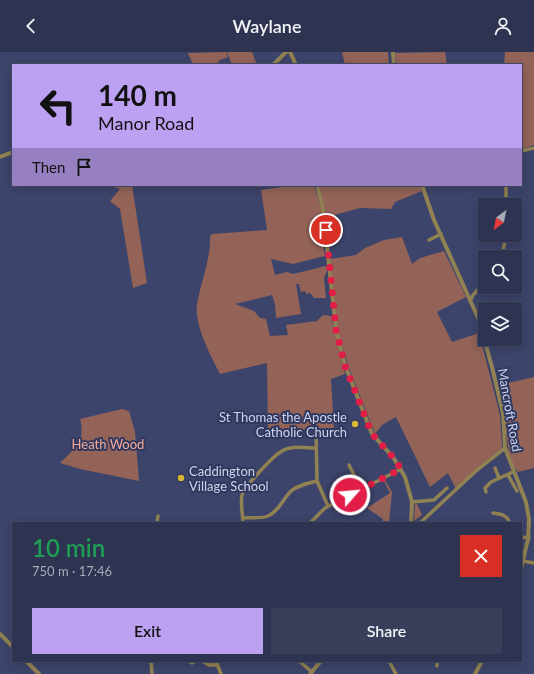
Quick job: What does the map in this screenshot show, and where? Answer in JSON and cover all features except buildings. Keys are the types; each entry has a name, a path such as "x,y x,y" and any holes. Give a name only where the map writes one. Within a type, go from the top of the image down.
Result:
{"street":[{"path":"274,64 286,52"},
{"path":"290,52 296,64"},
{"path":"393,52 394,64"},
{"path":"522,151 534,148"},
{"path":"0,157 12,152"},
{"path":"317,186 323,209 336,330 345,366 372,434 393,457 401,469 408,486 412,502 410,522"},
{"name":"Mancroft Road","path":"422,186 441,234 481,324 503,413 505,448 513,472 526,502 529,519 529,538 522,565"},
{"path":"506,186 506,198"},
{"path":"429,240 441,234"},
{"path":"470,301 478,290"},
{"path":"467,295 473,295"},
{"path":"316,431 317,481 328,506"},
{"path":"243,522 242,496 245,489 275,456 289,448 316,448"},
{"path":"421,522 477,470 505,448"},
{"path":"349,465 362,489"},
{"path":"495,468 499,478"},
{"path":"311,522 328,506 401,469"},
{"path":"484,488 499,478 513,472"},
{"path":"508,475 517,491"},
{"path":"243,518 264,517 269,515 282,504 293,490 299,486 317,481"},
{"path":"412,502 434,500 447,488"},
{"path":"493,513 503,515 508,518 510,522"},
{"path":"157,522 158,516"},
{"path":"522,537 529,538"},
{"path":"523,561 534,563"},
{"path":"0,634 12,646"},
{"path":"27,662 39,674"},
{"path":"151,662 152,674"},
{"path":"204,662 208,665 216,663 220,674"},
{"path":"301,662 311,673 320,662"},
{"path":"390,662 396,674"},
{"path":"475,674 481,662"}],"green space":[{"path":"226,52 228,57 218,61 220,64 193,64 188,53"},
{"path":"227,52 252,52 257,64 232,64"},
{"path":"342,52 388,52 389,64 345,64"},
{"path":"445,52 447,64 397,64 395,53"},
{"path":"505,52 534,52 534,145 522,149 522,64 504,64"},
{"path":"110,186 132,186 147,283 133,288 120,209 110,201 120,189"},
{"path":"314,186 322,212 321,234 325,256 293,264 271,259 275,275 287,272 293,274 326,266 327,271 324,278 326,298 314,298 310,293 306,294 305,291 301,292 299,284 296,284 301,314 276,318 275,304 272,295 235,304 254,311 260,318 266,319 270,336 288,335 286,325 317,321 323,315 331,316 345,374 331,379 334,429 268,430 267,363 220,374 204,340 198,321 197,304 209,253 210,236 212,234 267,230 261,190 282,187"},
{"path":"318,186 420,186 422,191 395,202 391,209 360,208 327,217"},
{"path":"402,237 412,264 420,258 444,251 466,297 437,312 452,342 478,333 478,346 482,346 500,415 502,448 478,467 456,489 448,473 430,487 396,417 382,425 375,434 349,368 338,332 330,259 356,255 365,248 384,240"},
{"path":"534,377 534,468 518,472 510,461 500,385"},
{"name":"Heath Wood","path":"122,409 129,411 135,432 139,481 80,469 60,463 78,444 81,433 80,419"},
{"path":"385,480 392,492 389,522 382,522 383,519 367,508 390,493 384,481"},
{"path":"415,504 417,504 422,515 414,521"}],"place":[{"name":"St Thomas the Apostle Catholic Church","path":"355,424"},
{"name":"Caddington Village School","path":"181,478"}],"route":[{"path":"326,230 333,314 345,366 372,434 376,440 389,452 401,469 350,495"}]}
